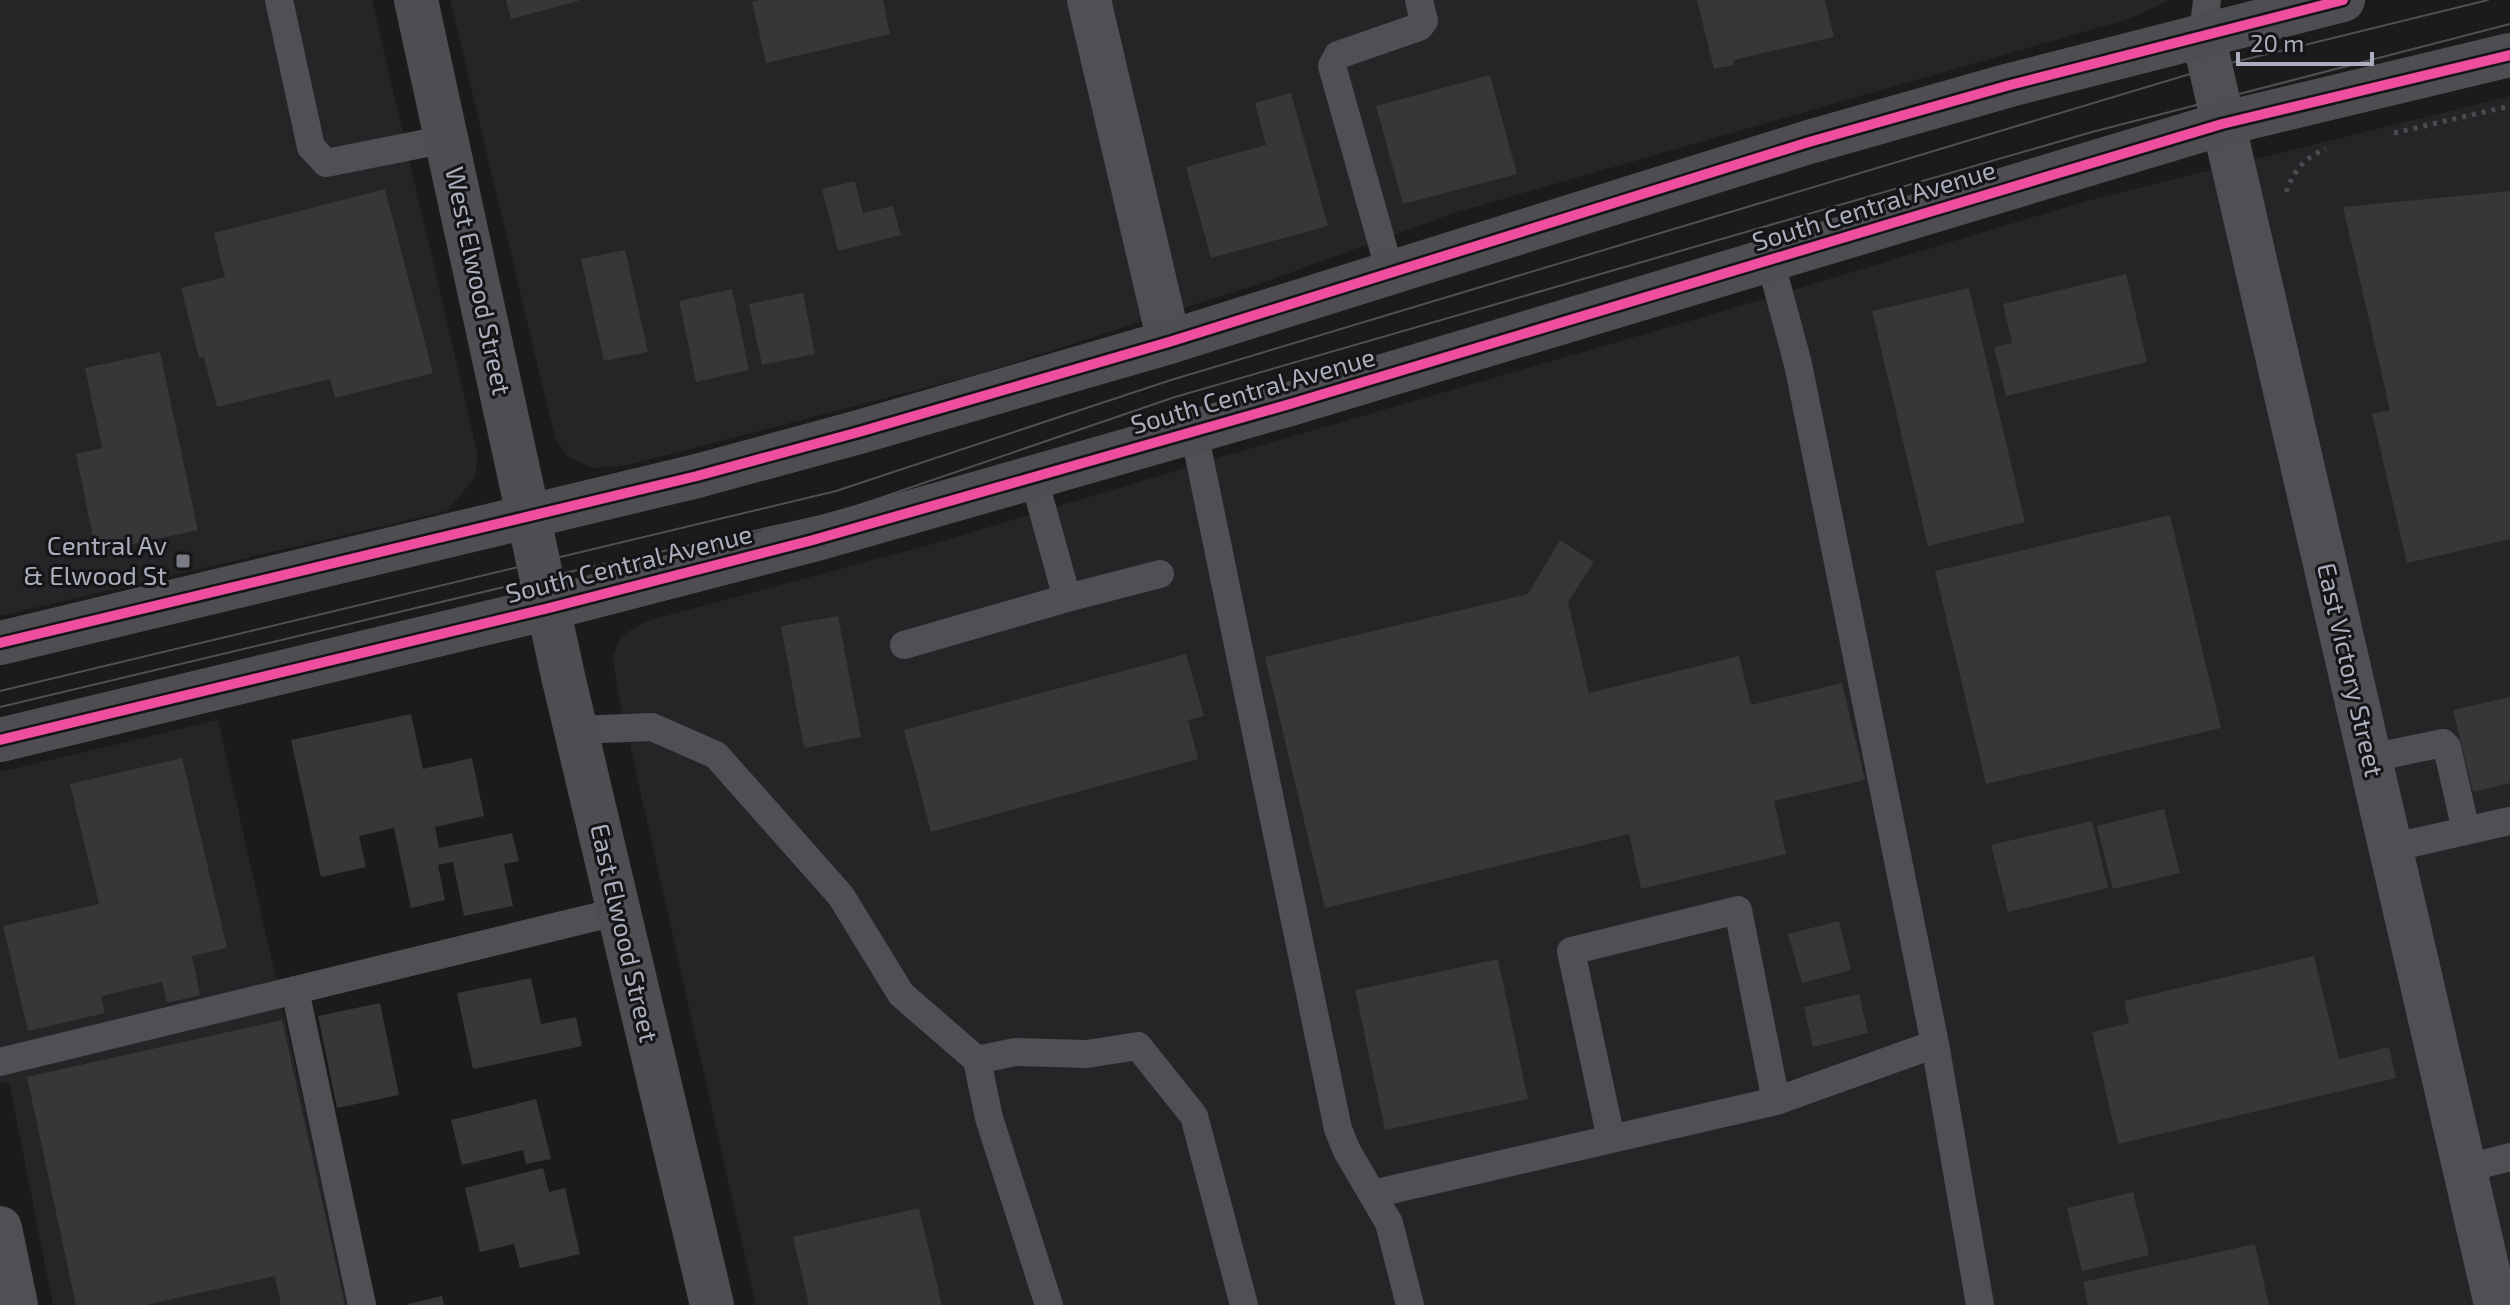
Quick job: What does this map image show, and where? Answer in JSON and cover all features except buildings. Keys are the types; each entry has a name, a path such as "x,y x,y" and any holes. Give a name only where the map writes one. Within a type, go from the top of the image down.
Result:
{"main road":[{"name":"West Elwood Street","path":"416,0 538,561"},
{"path":"0,643 697,476 859,432 1169,342 1824,138 2010,85 2205,18 2343,0"},
{"name":"South Central Avenue","path":"0,740 549,608 813,540 1194,432 2222,124 2510,55"},
{"name":"East Elwood Street","path":"538,561 712,1305"}],"street":[{"path":"1089,0 1169,342"},
{"name":"East Victory Street","path":"2205,18 2222,124 2496,1305"},
{"path":"0,1228 16,1305"}],"lane":[{"path":"279,0 311,147 326,163 447,139"},
{"path":"1390,272 1332,66 1338,55 1419,27 1424,21 1419,0"},
{"path":"1770,260 1798,364 1935,1044 1980,1305"},
{"path":"1194,432 1338,1129 1347,1151 1389,1223 1410,1305"},
{"path":"1034,479 1067,598"},
{"path":"904,645 1160,574"},
{"path":"576,730 652,727 716,755 841,896 901,994 977,1060 989,1118 1049,1305"},
{"path":"2371,758 2443,743 2447,747 2466,831"},
{"path":"2390,848 2510,821"},
{"path":"1611,1139 1571,951 1738,910 1776,1101"},
{"path":"0,1062 620,911"},
{"path":"295,990 362,1305"},
{"path":"1373,1194 1776,1101 1935,1044"},
{"path":"977,1060 1015,1052 1087,1054 1138,1046 1194,1116 1244,1305"},
{"path":"2464,1169 2510,1157"}],"path":[{"path":"2380,136 2510,106"},
{"path":"2247,230 2283,221 2283,200 2298,168 2313,155 2336,147"}],"shaded area":[{"path":"0,0 372,0 477,451 476,476 447,511 0,616"},
{"path":"450,0 2169,0 2132,18 1454,213 1256,285 982,373 624,466 592,468 567,456 555,438"},
{"path":"2510,96 2510,1305 756,1305 617,688 613,657 621,636 647,621 932,544 2086,201"},
{"path":"218,720 349,1305 53,1305 9,1082 0,1084 0,772"}],"tram line":[{"path":"0,691 836,491 1171,380 2210,68 2488,0"},
{"path":"0,707 542,578 839,512 1175,397 2092,132 2510,24"}],"cycle path":[{"path":"0,643 697,476 859,432 1169,342 1809,142 2010,85 2343,0"},
{"path":"0,740 549,608 813,540 1290,404 2222,124 2510,55"}],"place":[{"name":"Central Av & Elwood St","path":"183,561"}]}
